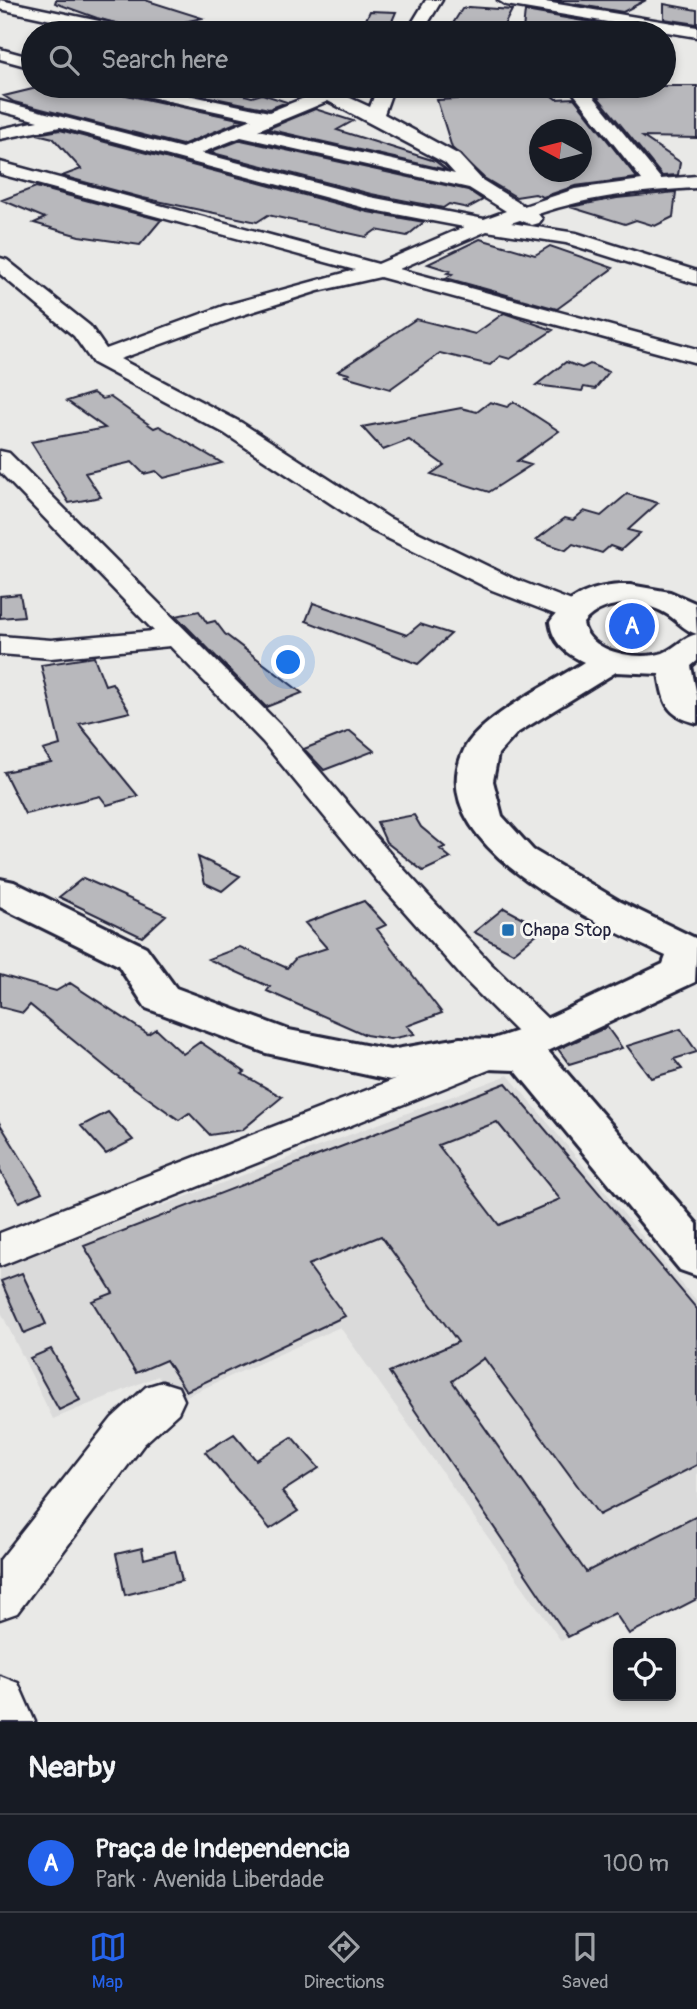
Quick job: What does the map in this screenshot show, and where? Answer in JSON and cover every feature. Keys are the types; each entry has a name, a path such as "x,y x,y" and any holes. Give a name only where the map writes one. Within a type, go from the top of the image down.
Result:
{"street":[{"path":"421,21 434,0"},
{"path":"506,0 631,21"},
{"path":"0,4 82,21"},
{"path":"676,28 697,32"},
{"path":"0,48 21,43"},
{"path":"0,54 21,60"},
{"path":"178,98 270,118"},
{"path":"181,155 319,98"},
{"path":"337,98 452,159 475,184 518,213 569,237 697,278"},
{"path":"375,116 382,98"},
{"path":"586,98 654,184"},
{"path":"0,106 369,203 485,225 569,237"},
{"path":"0,134 59,122"},
{"path":"239,131 475,184"},
{"path":"0,168 697,356"},
{"path":"101,358 242,307 312,286 378,271 485,225 594,190 697,183"},
{"path":"0,264 82,331 101,358 233,428 380,524 502,584 572,611"},
{"path":"0,458 274,736 337,814 477,971 544,1037"},
{"path":"697,580 688,628 681,702 697,713"},
{"path":"625,595 688,628 630,666 608,662 574,645 566,634 566,622 572,611 585,603 625,595"},
{"path":"0,645 51,649 178,637"},
{"path":"0,1250 493,1054 544,1037 680,972 693,951 607,911 519,858 484,819 475,781 481,751 505,726 608,662"},
{"path":"0,891 132,956 161,998 281,1044 390,1065 460,1053 527,1055 542,1069 620,1167 697,1257"},
{"path":"0,1597 128,1431 162,1400"},
{"path":"0,1700 9,1722"}],"shaded area":[{"path":"508,1075 697,1302 697,1579 561,1641 340,1327 173,1402 158,1376 53,1419 0,1310 0,1267"}],"building":[{"path":"56,0 145,0 202,18 189,21 108,21 55,3"},
{"path":"549,0 646,0 623,12"},
{"path":"664,4 697,10 697,24 664,19"},
{"path":"469,7 512,10 506,21 454,21 462,9"},
{"path":"370,11 396,12 392,21 365,21"},
{"path":"525,11 583,21 524,21"},
{"path":"676,86 697,86 697,138 643,137 680,162 678,175 662,176 599,98 676,98"},
{"path":"21,92 21,98 141,98 243,120 182,145 14,102 4,96"},
{"path":"215,98 274,98 287,102 269,109"},
{"path":"574,98 591,119 529,119 529,182 592,182 592,121 637,178 575,186 543,197 535,194 516,197 484,178 452,148 437,100"},
{"path":"315,109 353,121 337,130 435,161 447,170 267,129"},
{"path":"60,130 368,212 424,222 407,236 376,230 366,237 268,215 257,222 143,198 62,176 81,169 53,138 37,134"},
{"path":"241,140 468,190 483,200 468,208 449,204 443,208 371,194 209,152"},
{"path":"36,187 161,220 140,245 79,236 34,223 45,218 2,200"},
{"path":"676,192 673,217 655,226 636,220 625,224 570,207 617,198"},
{"path":"480,239 535,255 550,246 613,268 557,309 446,278 452,274 447,273 450,271 428,264"},
{"path":"504,313 553,330 510,359 500,356 490,365 440,353 390,389 345,376 349,374 338,371 416,319 475,334"},
{"path":"566,362 582,368 590,364 609,372 595,389 584,387 582,391 536,385"},
{"path":"93,393 102,399 110,397 154,428 159,426 222,463 164,478 156,471 144,474 132,462 85,473 101,497 69,503 31,442 105,428 67,401"},
{"path":"490,402 507,407 514,402 559,431 517,461 531,465 489,492 431,474 444,465 409,440 383,450 362,427 461,408 477,412"},
{"path":"627,494 658,503 628,530 640,533 621,550 610,546 602,553 573,544 566,550 536,540 565,518 573,520 584,511 601,516"},
{"path":"20,594 24,616 0,618 0,596"},
{"path":"313,603 407,635 420,624 451,634 418,664 306,621"},
{"path":"199,611 207,623 215,621 225,634 302,693 266,707 176,616"},
{"path":"94,657 105,685 112,683 130,712 79,724 138,796 107,805 100,796 25,814 4,772 51,762 43,750 60,745 41,665"},
{"path":"350,731 374,751 324,770 304,749"},
{"path":"414,815 421,827 445,847 440,849 451,858 423,871 386,842 377,822"},
{"path":"198,857 240,876 222,891 205,883"},
{"path":"83,878 166,915 142,937 59,897"},
{"path":"364,901 386,925 377,929 442,1013 407,1026 415,1034 390,1039 366,1035 267,991 270,987 208,959 240,947 287,968 296,958 327,948 305,923"},
{"name":"Chapa Stop","path":"504,908 543,929 513,953 474,932"},
{"path":"0,975 56,991 70,983 148,1034 156,1029 183,1054 200,1042 245,1072 242,1074 282,1097 242,1130 210,1135 189,1113 179,1120 113,1073 30,1005 23,1013 0,1007"},
{"path":"607,1027 622,1048 569,1064 558,1049"},
{"path":"681,1029 697,1052 674,1059 682,1069 651,1078 627,1046"},
{"path":"506,1083 697,1309 697,1465 599,1515 484,1358 452,1381 586,1572 697,1516 697,1599 629,1634 615,1613 568,1637 389,1372 458,1342 381,1236 308,1265 345,1316 186,1391 166,1360 136,1373 92,1301 113,1293 84,1246","holes":["497,1122 560,1199 499,1225 438,1145"]},
{"path":"108,1112 133,1140 106,1154 81,1126"},
{"path":"0,1124 42,1192 19,1202 0,1171"},
{"path":"22,1273 46,1324 24,1333 1,1281"},
{"path":"51,1349 80,1400 59,1410 30,1358"},
{"path":"234,1434 256,1460 292,1437 319,1468 282,1492 298,1511 270,1529 205,1452"},
{"path":"142,1548 144,1559 175,1551 182,1581 125,1595 116,1554"}],"place":[{"name":"Praça de Independencia","path":"632,626"},
{"name":"Chapa Stop","path":"508,930"}]}
